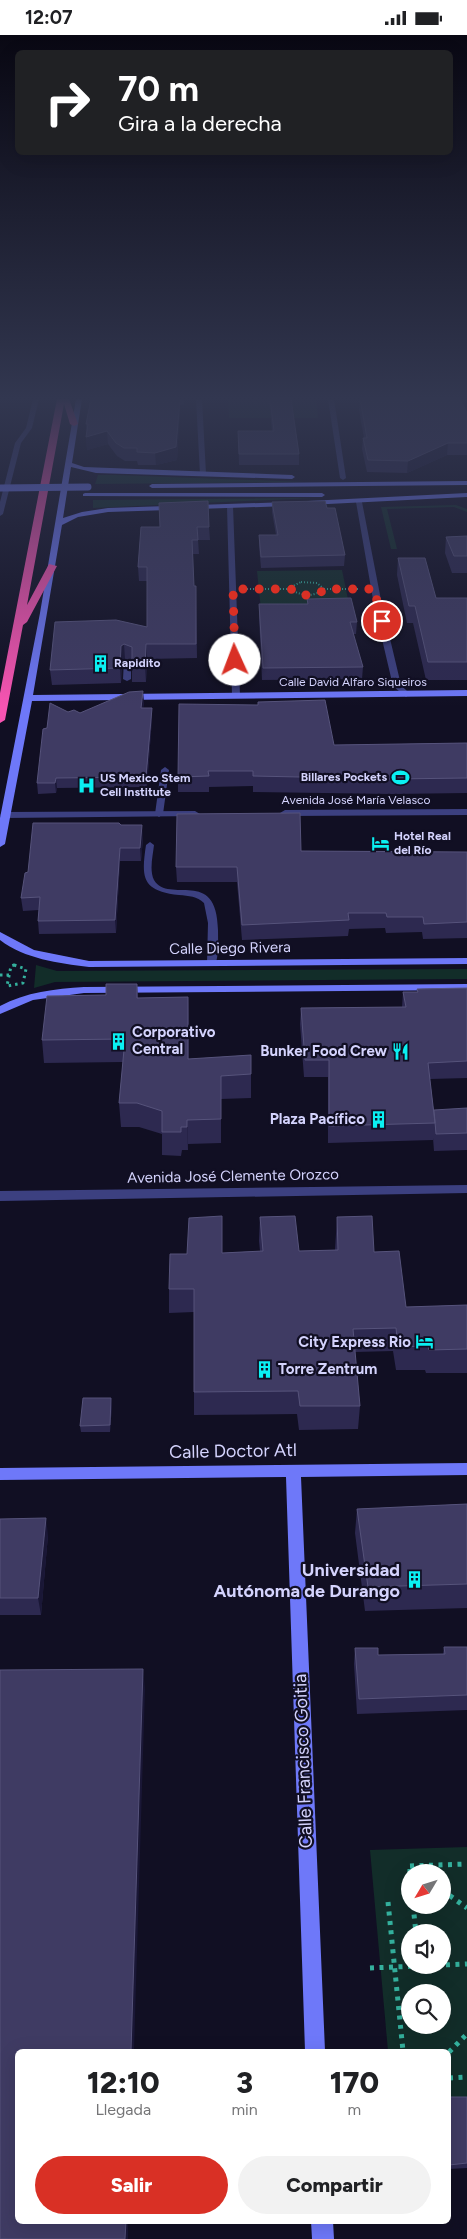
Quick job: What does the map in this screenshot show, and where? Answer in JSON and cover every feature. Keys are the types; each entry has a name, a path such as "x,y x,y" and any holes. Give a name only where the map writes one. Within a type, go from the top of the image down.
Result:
{"highway":[{"path":"0,720 41,502"},
{"path":"15,635 52,566"}],"main road":[{"path":"0,844 62,502"},
{"path":"58,525 73,516 92,512 337,502"},
{"name":"Calle David Alfaro Siqueiros","path":"28,698 467,693"},
{"name":"Calle Diego Rivera","path":"0,935 21,949 68,962 113,965 467,961"},
{"path":"0,1011 25,999 44,994 84,990 467,987"},
{"name":"Calle Doctor Atl","path":"0,1474 467,1469"},
{"name":"Calle Francisco Goitia","path":"293,1470 315,2049"},
{"path":"322,2224 323,2239"}],"street":[{"path":"359,502 374,589 397,686 406,694"},
{"path":"230,506 236,695"},
{"path":"392,694 397,686"},
{"name":"Avenida José María Velasco","path":"278,813 467,812"},
{"path":"5,815 209,814"},
{"name":"Avenida José Clemente Orozco","path":"0,1196 467,1189"}],"lane":[{"path":"0,514 3,502"},
{"path":"126,696 127,663"},
{"path":"159,814 165,770"},
{"path":"150,845 148,874 153,884 162,889 201,897 209,903 212,919 212,963"}],"path":[{"path":"291,589 296,583 307,581 321,585 324,589"},
{"path":"233,589 291,589 300,595 311,595 320,593 324,589 374,589"},
{"path":"14,965 26,969 23,983 10,987 8,985 9,975 10,966 14,965"},
{"path":"0,975 9,975"},
{"path":"451,1865 467,1864"},
{"path":"451,1896 467,1908"},
{"path":"388,1902 403,2049"},
{"path":"451,1965 467,1964"},
{"path":"370,1968 401,1968"},
{"path":"451,2050 467,2034"},
{"path":"451,2078 467,2077"}],"green space":[{"path":"93,502 229,502 93,508"},
{"path":"456,505 467,509 467,512 454,507 387,509 397,549 391,549 381,507"},
{"path":"342,570 350,609 261,610 257,571"},
{"path":"36,965 57,971 467,969 467,979 55,982 34,988"},
{"path":"467,1847 467,2104 451,2104 451,2049 388,2049 370,1850"}],"building":[{"path":"208,502 209,527 197,527 198,540 192,540 194,586 196,586 196,644 146,644 145,667 132,667 132,647 124,644 121,646 120,668 50,670 55,622 116,620 147,627 147,567 138,567 141,527 160,527 159,503"},
{"path":"272,502 325,502 327,508 335,508 345,555 261,557 259,535 278,535"},
{"path":"467,536 467,556 454,556 446,537"},
{"path":"398,558 425,558 436,598 467,598 467,662 428,662 415,606 409,606"},
{"path":"351,598 357,622 350,622 363,667 263,668 259,604 308,604 307,599"},
{"path":"143,691 141,708 152,708 146,777 56,778 55,783 37,783 43,729 47,728 50,703 68,712 74,710 80,713 129,692"},
{"path":"325,700 334,745 467,743 467,778 393,779 253,776 253,771 208,771 209,776 178,777 179,704 258,705 258,702"},
{"path":"300,813 301,851 467,852 467,922 424,924 423,917 387,917 386,913 348,913 349,920 242,925 237,867 176,867 177,814"},
{"path":"33,823 119,823 121,825 142,825 140,848 120,848 115,920 38,921 40,897 21,898 25,873 28,872"},
{"path":"106,984 137,984 137,998 188,997 188,1059 251,1055 251,1074 221,1076 221,1119 187,1120 187,1127 181,1127 181,1132 162,1132 162,1111 137,1103 119,1103 125,1039 42,1040 47,996 106,995"},
{"path":"467,988 467,1061 428,1063 435,1123 329,1126 329,1060 305,1060 301,1008 406,1007 403,992 418,992 417,989"},
{"path":"467,1108 467,1133 436,1134 434,1110"},
{"path":"222,1216 222,1253 263,1251 260,1217 295,1216 299,1251 338,1250 337,1217 372,1216 374,1252 399,1251 406,1307 467,1305 467,1349 429,1350 428,1346 398,1347 396,1328 353,1329 360,1406 300,1406 298,1391 194,1392 194,1289 169,1289 170,1254 187,1254 189,1218"},
{"path":"83,1398 111,1398 110,1425 80,1426"},
{"name":"Universidad Autónoma de Durango","path":"467,1504 467,1584 368,1587 357,1509"},
{"path":"46,1518 38,1598 0,1598 0,1519"},
{"path":"444,1647 467,1647 467,1695 359,1699 355,1648 378,1648 378,1655 445,1654"},
{"path":"143,1669 131,2049 15,2049 15,2224 126,2224 125,2239 0,2239 0,1670"},
{"path":"451,2097 467,2097 467,2163 451,2165"}],"place":[{"name":"Rapidito","path":"100,663"},
{"name":"Billares Pockets","path":"401,777"},
{"name":"US Mexico Stem Cell Institute","path":"86,785"},
{"name":"Hotel Real del Río","path":"380,843"},
{"name":"Corporativo Central","path":"118,1041"},
{"name":"Bunker Food Crew","path":"401,1051"},
{"name":"Plaza Pacífico","path":"379,1119"},
{"name":"City Express Rio","path":"425,1342"},
{"name":"Torre Zentrum","path":"264,1369"},
{"name":"Universidad Autónoma de Durango","path":"414,1580"}],"route":[{"path":"235,660 233,589 291,589 300,595 316,595 324,589 374,589 382,621"}]}
